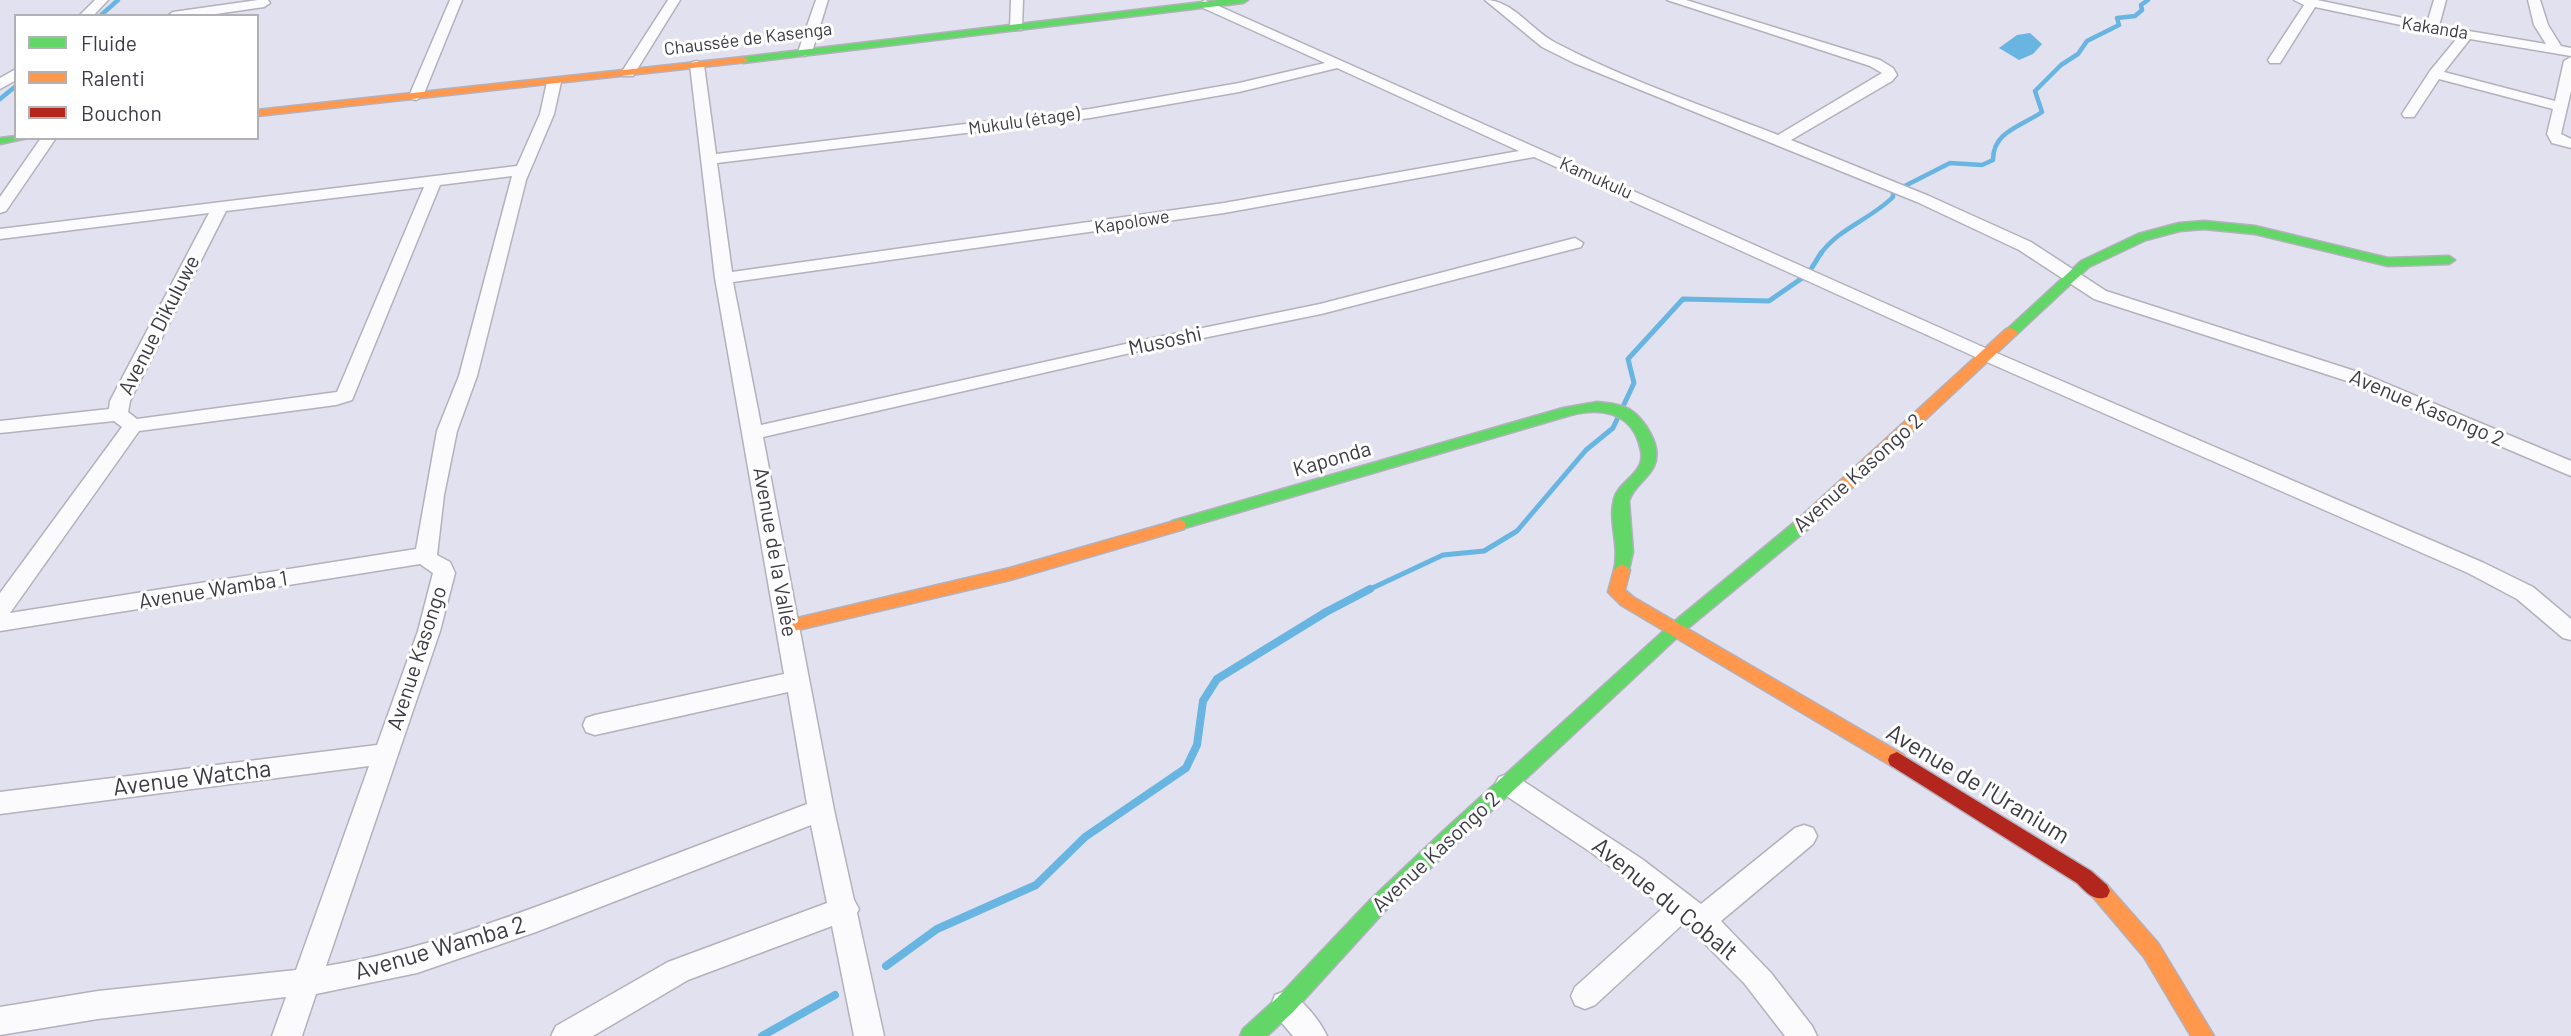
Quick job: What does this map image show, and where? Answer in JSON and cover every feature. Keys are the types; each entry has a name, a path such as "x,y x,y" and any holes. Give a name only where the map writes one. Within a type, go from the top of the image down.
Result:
{"street":[{"path":"87,14 102,0"},
{"path":"416,96 456,0"},
{"path":"628,73 674,0"},
{"path":"805,52 822,0"},
{"path":"1017,0 1017,27"},
{"name":"Chaussée de Kasenga","path":"259,113 554,82 1243,0"},
{"path":"1491,0 1547,44 1579,60 1897,189 2025,246 2069,276 2099,256 2132,240 2179,227 2202,225 2266,234 2386,262 2449,260"},
{"path":"1673,0 1875,63 1888,71 1890,75 1887,78 1781,140"},
{"path":"2432,27 2440,0"},
{"path":"2534,0 2541,25 2556,49"},
{"path":"185,14 265,1"},
{"path":"2274,60 2306,1"},
{"name":"Kakanda","path":"2306,1 2339,4 2432,27 2571,52"},
{"name":"Kamukulu","path":"1205,5 1986,355 2476,568 2525,593 2571,632"},
{"path":"2409,114 2435,74 2468,33"},
{"path":"2571,61 2554,138 2571,144"},
{"name":"Mukulu (étage)","path":"707,160 816,144 940,132 1160,103 1282,79 1337,64"},
{"name":"Avenue de la Vallée","path":"697,65 724,278 821,810 845,909 869,1036"},
{"path":"2435,74 2559,106"},
{"name":"Avenue Kasongo","path":"287,1036 429,631 444,569 429,561 426,555 444,442 468,376 522,170 547,114 554,82"},
{"path":"0,208 48,140"},
{"name":"Kapolowe","path":"724,278 1224,208 1538,152"},
{"path":"0,234 522,170"},
{"path":"0,427 126,420 345,396 434,181"},
{"name":"Avenue Dikuluwe","path":"0,610 126,420 120,401 221,206"},
{"name":"Musoshi","path":"754,433 1126,349 1321,309 1575,243"},
{"name":"Avenue Kasongo 2","path":"1251,1036 1285,1005 1377,906 1508,783 1676,629 1808,520 2069,276 2091,291 2110,299 2354,377 2571,469"},
{"name":"Kaponda","path":"789,626 1010,574 1540,421 1581,406 1599,406 1633,421 1642,430 1649,458 1648,465 1623,495 1620,509 1626,556 1615,582 1616,592 1676,629"},
{"name":"Avenue Wamba 1","path":"0,623 426,555"},
{"name":"Avenue de l'Uranium","path":"1676,629 1895,759 2084,877 2111,902 2159,963 2178,989 2203,1036"},
{"path":"594,724 799,680"},
{"name":"Avenue Watcha","path":"0,803 385,754"},
{"name":"Avenue du Cobalt","path":"1508,783 1622,859 1692,915 1745,964 1802,1036"},
{"name":"Avenue Wamba 2","path":"0,1021 98,1005 306,982 363,973 461,946 821,810"},
{"path":"1585,996 1692,915 1804,836"},
{"path":"566,1036 678,971 845,909"},
{"path":"1285,1005 1312,1036"}],"water":[{"path":"2030,33 2042,44 2033,54 2019,60 1999,48 2017,35"}],"waterway":[{"path":"102,14 118,0"},
{"path":"1820,255 1835,238 1884,205 1893,197 1893,192 1950,163 1982,165 1993,160 1994,150 2003,136 2042,112 2035,91 2061,65 2078,54 2087,41 2119,25 2117,18 2135,16 2142,10 2141,5 2148,0"},
{"path":"0,99 14,88"},
{"path":"1368,590 1443,555 1484,551 1517,531 1586,450 1613,428 1634,383 1628,359 1683,299 1769,301 1808,274 1821,253"},
{"path":"886,966 937,929 1036,885 1085,837 1186,768 1197,745 1203,701 1217,679 1326,612 1368,590"},
{"path":"762,1036 835,995"}],"traffic: fast":[{"path":"743,60 1243,0"},
{"path":"0,141 14,139"},
{"path":"2011,332 2085,264 2142,237 2179,227 2204,225 2255,230 2388,262 2449,260"},
{"path":"1178,525 1568,411 1597,406 1624,413 1635,422 1644,436 1649,452 1646,468 1626,490 1621,501 1625,544 1622,570"},
{"path":"1251,1036 1285,1005 1377,906 1449,838 1676,629 1802,525"}],"traffic: slow":[{"path":"259,113 743,60"},
{"path":"1802,525 2011,332"},
{"path":"789,626 1010,574 1178,525"},
{"path":"1622,570 1616,592 1627,601 1897,760"},
{"path":"2100,891 2151,950 2203,1036"}],"traffic: jam":[{"path":"1897,760 2084,877 2100,891"}]}
